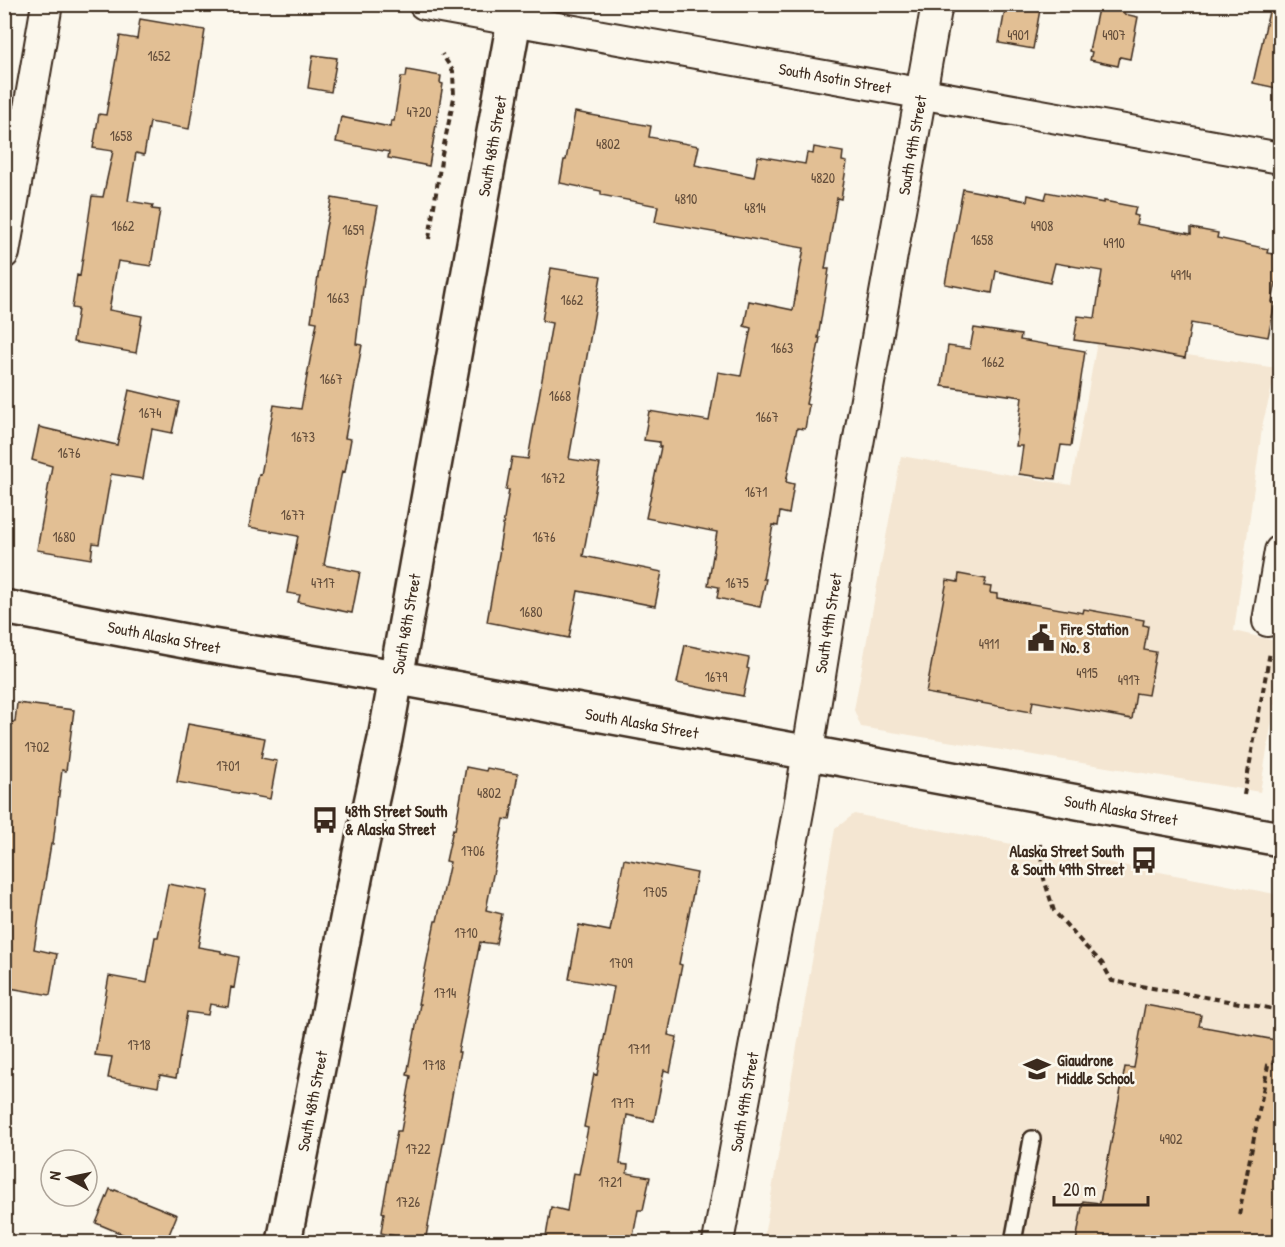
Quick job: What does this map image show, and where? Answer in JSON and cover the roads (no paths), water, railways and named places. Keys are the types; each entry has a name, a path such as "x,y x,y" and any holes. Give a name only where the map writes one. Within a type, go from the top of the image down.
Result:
{"street":[{"path":"4,253 47,4"},
{"name":"South Asotin Street","path":"424,4 516,13 922,93 1281,158"},
{"name":"South 49th Street","path":"718,1242 797,813 849,494 938,4"},
{"name":"South 48th Street","path":"284,1242 360,853 385,739 516,13"},
{"path":"1268,621 1281,551"},
{"name":"South Alaska Street","path":"4,607 1281,839"}],"lane":[{"path":"1013,1242 1032,1139"}],"place":[{"name":"Fire Station No. 8","path":"1041,638"},
{"name":"48th Street South & Alaska Street","path":"325,820"},
{"name":"Alaska Street South & South 49th Street","path":"1144,860"},
{"name":"Giaudrone Middle School","path":"1037,1069"}]}
